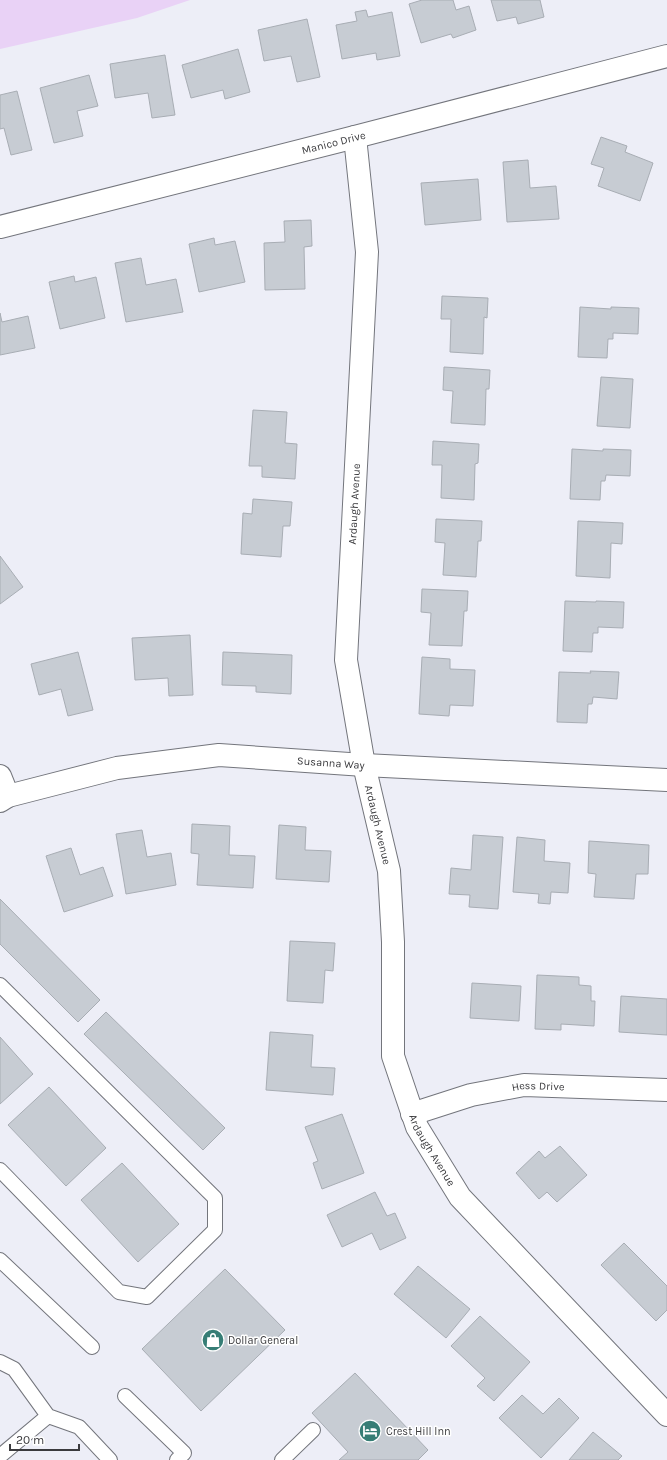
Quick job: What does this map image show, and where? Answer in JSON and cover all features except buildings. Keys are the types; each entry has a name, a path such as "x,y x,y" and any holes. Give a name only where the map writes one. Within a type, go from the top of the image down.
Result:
{"street":[{"name":"Manico Drive","path":"0,227 667,56"},
{"name":"Ardaugh Avenue","path":"355,137 367,252 346,660 364,765 390,871 393,942 393,1056 417,1127 460,1198 667,1415"},
{"name":"Susanna Way","path":"4,798 117,768 219,755 364,765 667,780"},
{"path":"0,776 4,798"},
{"name":"Hess Drive","path":"412,1114 471,1095 524,1085 667,1090"}],"lane":[{"path":"0,985 215,1198 215,1230 147,1297 120,1292 0,1170"},
{"path":"0,1260 92,1347"},
{"path":"0,1362 14,1369 48,1416 79,1427 110,1460"},
{"path":"125,1396 184,1453 176,1460"},
{"path":"0,1456 48,1416"},
{"path":"282,1460 312,1430"}],"shaded area":[{"path":"0,0 190,0 137,18 0,49"}],"place":[{"name":"Dollar General","path":"213,1340"},
{"name":"Crest Hill Inn","path":"370,1431"}]}
